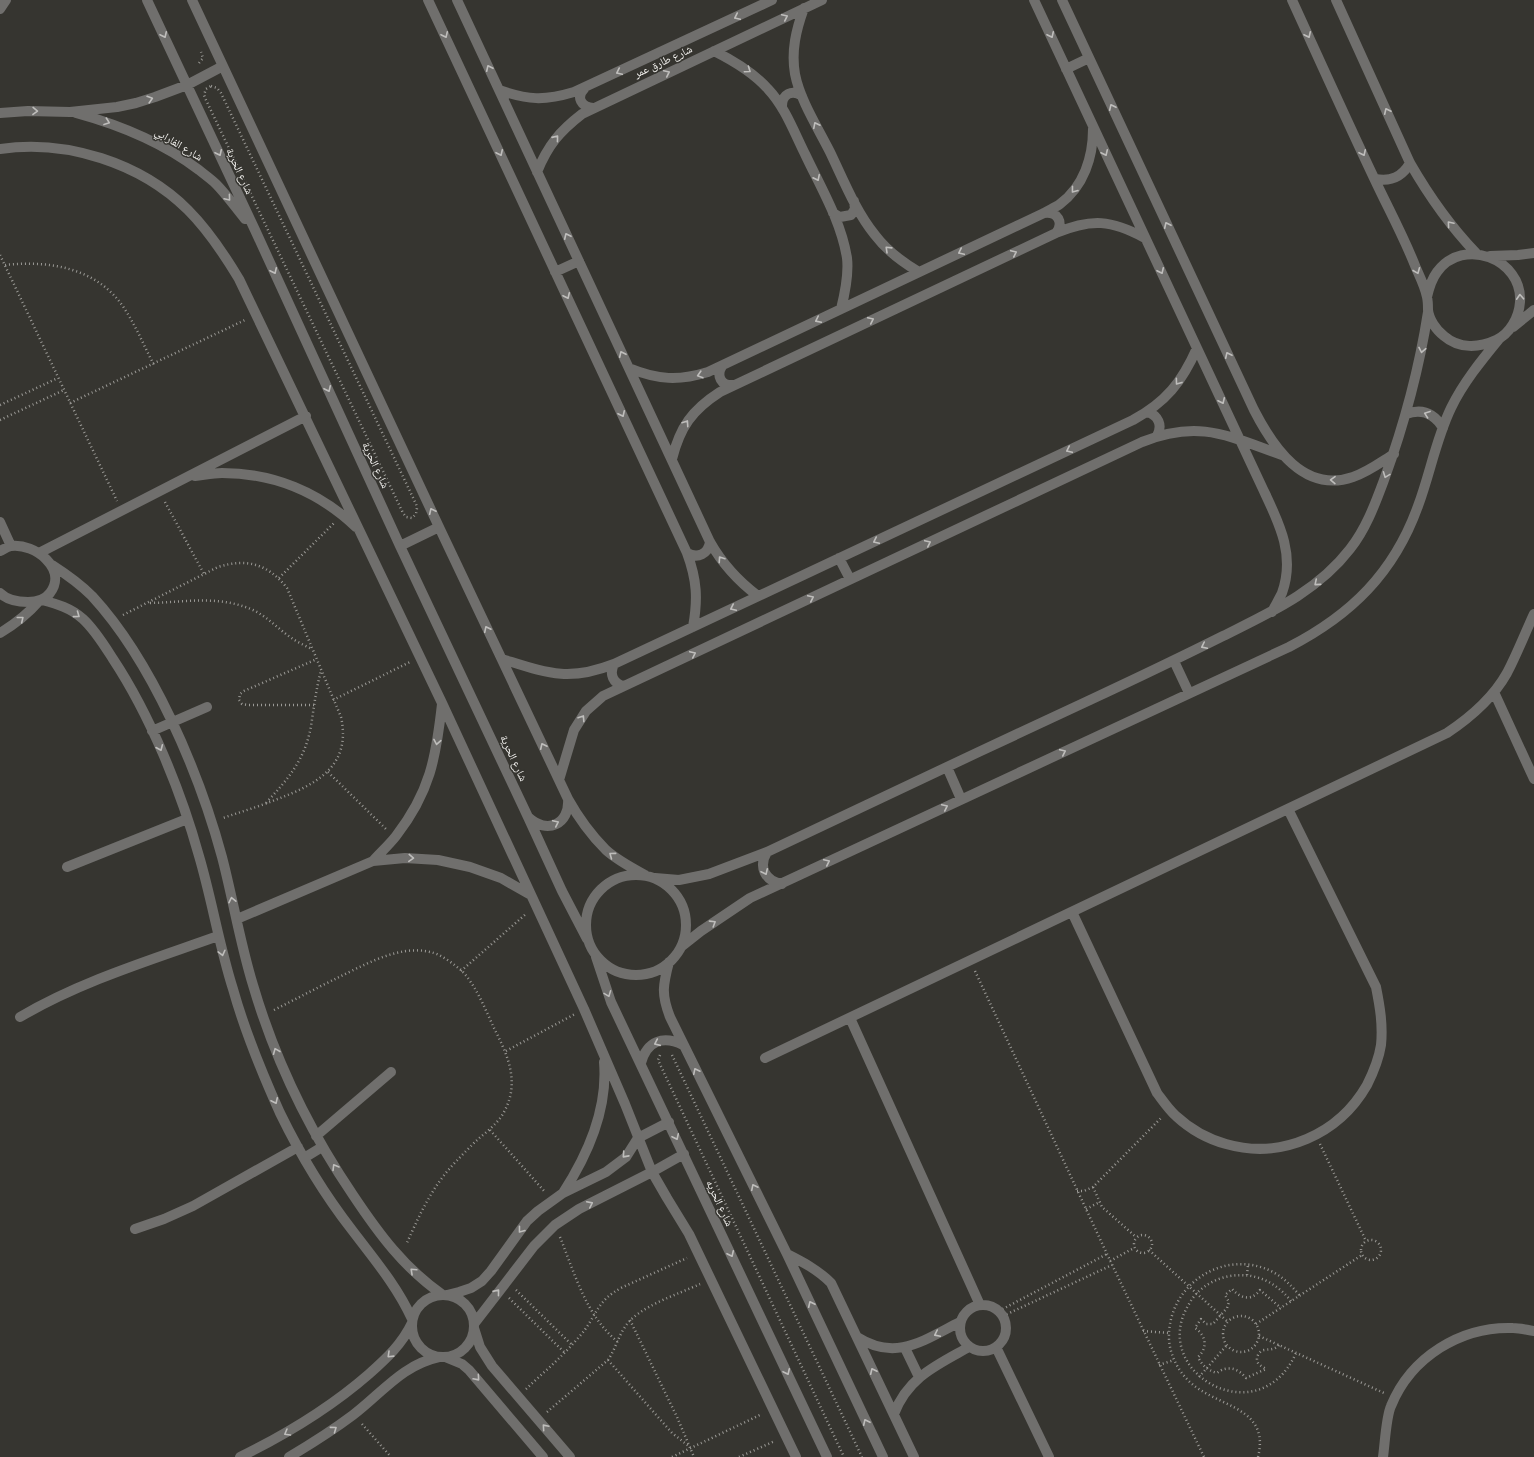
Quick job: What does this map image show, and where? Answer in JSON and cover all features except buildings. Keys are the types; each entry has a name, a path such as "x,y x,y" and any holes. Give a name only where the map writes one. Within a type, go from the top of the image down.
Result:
{"street":[{"path":"0,9 6,0"},
{"name":"شارع الحرية","path":"147,0 255,230 400,546 562,891 587,939"},
{"path":"192,0 568,799 576,813 606,850 624,864 664,883 672,889 683,906 686,916 685,936 682,946"},
{"path":"428,0 687,553 693,571 696,589 696,608 693,627"},
{"path":"457,0 710,542 719,558 730,572 743,585 758,596"},
{"name":"شارع طارق عمر","path":"499,90 517,96 536,99 555,98 584,88 772,0"},
{"name":"شارع طارق عمر","path":"537,172 544,154 555,138 568,124 582,114 822,0"},
{"path":"1034,0 1240,440 1283,536 1287,554 1286,574 1282,593 1272,612"},
{"path":"1062,0 1254,410 1262,426 1282,455 1295,467 1308,475 1323,480 1338,480 1353,477 1394,454"},
{"path":"1292,0 1403,237 1427,298"},
{"path":"1336,0 1410,163 1433,202 1451,226 1476,253"},
{"path":"804,8 796,30 793,52 795,74 802,96 854,201 874,234 887,249 902,262 919,272"},
{"path":"714,51 734,61 752,73 768,88 782,106 833,212 842,235 847,260 846,285 841,309"},
{"path":"1066,69 1089,58"},
{"name":"شارع الفارابي","path":"0,113 28,111 70,112 117,107 136,103 187,85 222,66"},
{"path":"584,88 580,94 581,101 586,107 593,108"},
{"path":"782,106 783,99 788,94 795,93 802,96"},
{"name":"شارع الفارابي","path":"70,112 101,120 132,131 189,163 215,183 255,230"},
{"path":"629,368 644,375 676,379 692,377 722,366 1044,213 1060,204 1073,192 1082,178 1089,162 1093,145 1093,127"},
{"path":"0,149 36,147 92,155 118,164 143,177 166,192 188,210 207,230 239,279 258,314 420,656 529,894 584,1009 652,1172 699,1252 796,1457"},
{"path":"1375,179 1387,180 1400,176 1410,163"},
{"path":"833,212 844,217 851,215 855,209 854,201"},
{"path":"1044,213 1049,212 1055,214 1059,218 1059,229 1056,233"},
{"path":"672,459 676,442 683,426 705,401 733,385 1056,233 1070,227 1087,223 1108,223 1127,228 1145,238"},
{"path":"670,962 652,973 632,975 612,970 596,957 587,939 585,924 588,908 598,891 606,884 624,876 679,880 709,874 767,852 1174,661 1272,612 1295,599 1316,584 1334,568 1351,548 1375,505 1394,454 1406,414 1419,364 1428,312 1427,298 1430,283 1437,271 1448,261 1462,255 1476,253 1490,256 1534,253"},
{"path":"1490,256 1503,264 1513,274 1519,288 1520,302 1517,316 1510,329"},
{"path":"556,272 579,261"},
{"path":"883,1457 787,1254 683,1045 664,1000 664,981 670,962 682,946 701,931 750,898 1311,636 1336,619 1368,590 1384,571 1398,550 1419,506 1443,428 1461,390 1472,372 1499,339 1534,310"},
{"path":"1428,312 1434,325 1444,336 1457,343 1471,346 1486,345 1499,339"},
{"path":"502,659 544,672 561,675 598,671 614,664 1147,412 1163,400 1177,384 1189,367 1197,348"},
{"path":"722,366 719,373 720,380 726,385 733,385"},
{"path":"1406,414 1415,411 1432,414 1443,428"},
{"path":"1147,412 1152,414 1159,421 1160,431 1158,436"},
{"path":"39,553 306,416"},
{"path":"559,780 574,730 586,711 604,696 850,579 1158,436 1178,431 1199,430 1220,433 1282,455"},
{"path":"189,476 221,473 254,475 286,483 316,496 343,514 360,531"},
{"path":"0,522 4,548 28,548 39,553 87,592 112,621 145,670 187,756 212,822 223,861 252,984 281,1065 322,1147 356,1200 399,1258 427,1284 445,1295 462,1302 470,1312 478,1342 486,1356 570,1457"},
{"path":"400,546 439,527"},
{"path":"687,553 700,556 707,550 710,542"},
{"path":"839,558 850,579"},
{"path":"0,633 15,624 40,601 49,595 56,581 52,565"},
{"path":"0,593 22,602 40,601 56,603 70,610 82,618 92,629 119,668 152,731 187,819 203,870 233,992 255,1054 273,1098 298,1147 335,1207 398,1292 412,1321 412,1331 418,1346 432,1355 458,1362 469,1370 543,1457"},
{"path":"765,1058 1447,733 1472,715 1494,692 1507,673 1534,614"},
{"path":"1174,661 1189,693"},
{"path":"614,664 611,672 613,680 624,686"},
{"path":"1494,692 1534,779"},
{"path":"237,919 372,860 395,838 412,814 425,789 434,761 442,703"},
{"path":"152,731 207,708"},
{"path":"947,767 961,799"},
{"path":"528,818 541,826 549,827 556,825 567,814 569,807 568,799"},
{"path":"1072,912 1157,1093 1176,1116 1199,1133 1226,1144 1256,1149 1285,1146 1316,1135 1338,1121 1353,1105 1373,1074 1381,1046 1382,1016 1376,987 1288,809"},
{"path":"67,867 187,819"},
{"path":"767,852 762,863 765,875 770,880 782,884"},
{"path":"372,860 405,858 438,860 464,865 501,878 529,894"},
{"path":"20,1017 68,992 218,936"},
{"name":"شارع الحريه","path":"596,957 611,1002 827,1457"},
{"path":"850,1018 980,1305"},
{"path":"641,1063 643,1054 649,1047 657,1042 666,1040 675,1041 683,1045"},
{"path":"563,1193 588,1150 596,1126 602,1102 605,1078 604,1054"},
{"path":"316,1136 391,1072"},
{"path":"240,1457 270,1443 301,1425 330,1405 394,1351 407,1333 418,1308 427,1299 471,1288 482,1280 491,1271 527,1221 538,1210 563,1193 606,1172 626,1157 638,1138 669,1122"},
{"path":"135,1229 164,1219 192,1206 298,1147"},
{"path":"304,1158 322,1147"},
{"path":"289,1457 328,1433 354,1414 407,1369 417,1363 454,1355 465,1347 472,1336 474,1325 500,1289 534,1246 555,1225 579,1209 684,1154"},
{"path":"787,1254 814,1268 823,1274 831,1283 914,1457"},
{"path":"857,1337 880,1347 895,1349 905,1348 960,1322 967,1311 980,1305 986,1305 1001,1314 1006,1330 1001,1343 996,1347 983,1351 970,1347 964,1342 961,1336 960,1322"},
{"path":"1382,1457 1390,1407 1402,1384 1419,1364 1439,1348 1462,1336 1488,1329 1513,1328 1534,1331"},
{"path":"894,1414 902,1397 919,1376 970,1347"},
{"path":"996,1347 1049,1457"},
{"path":"905,1348 919,1376"}],"path":[{"path":"194,66 201,62 203,58 201,51"},
{"path":"211,86 217,88 220,92 416,504 416,514 412,518 406,517 403,513 204,95 206,89 211,86"},
{"path":"0,256 122,511"},
{"path":"5,265 26,263 49,265 68,268 90,276 109,290 124,307 154,365"},
{"path":"70,403 154,365 258,314"},
{"path":"0,405 58,378"},
{"path":"0,420 64,390"},
{"path":"159,491 204,574"},
{"path":"279,578 343,514"},
{"path":"112,621 150,603 218,567 231,563 244,563 266,569 279,578 287,588 341,717 344,731 338,758 328,772 304,789 266,804 212,822"},
{"path":"150,603 208,600 232,603 254,611 274,623 293,639 313,649"},
{"path":"333,700 420,656"},
{"path":"314,705 248,705 242,704 240,694 317,659"},
{"path":"266,804 291,775 304,751 311,728 316,687 321,670"},
{"path":"328,772 395,838"},
{"path":"461,971 535,906"},
{"path":"263,1015 377,959 407,950 430,952 445,958 461,971 471,983 506,1051 512,1071 512,1091 505,1111 490,1130 476,1141 450,1168 436,1186 399,1258"},
{"path":"970,960 1077,1191 1204,1457"},
{"path":"506,1051 584,1009"},
{"path":"665,1052 660,1055 658,1060 844,1457"},
{"path":"671,1053 862,1457"},
{"path":"1077,1191 1084,1191 1094,1186 1170,1109"},
{"path":"490,1130 552,1200"},
{"path":"1316,1135 1366,1241"},
{"path":"1094,1186 1102,1206 1136,1237"},
{"path":"1086,1209 1100,1202"},
{"path":"555,1225 584,1297 593,1315 608,1334 618,1342"},
{"path":"1143,1234 1150,1238 1152,1246 1147,1252 1140,1252 1134,1248 1134,1240 1136,1237 1143,1234"},
{"path":"1366,1241 1374,1241 1380,1246 1379,1254 1373,1260 1365,1258 1362,1255 1361,1247 1366,1241"},
{"path":"1110,1261 1134,1248"},
{"path":"1149,1250 1228,1322"},
{"path":"518,1396 572,1345 588,1326 599,1306 614,1292 699,1252"},
{"path":"1001,1314 1107,1254"},
{"path":"1256,1324 1362,1255"},
{"path":"1258,1457 1260,1438 1253,1422 1248,1416 1235,1407 1202,1392 1185,1378 1174,1360 1169,1341 1170,1321 1177,1302 1189,1286 1210,1271 1222,1266 1235,1264 1261,1267 1272,1272 1292,1286 1300,1296"},
{"path":"1001,1314 1112,1265"},
{"path":"1247,1275 1248,1265"},
{"path":"1291,1301 1283,1291 1272,1283 1247,1275 1229,1276 1207,1285 1196,1293 1186,1308 1180,1336 1186,1358 1193,1370 1207,1383 1225,1390 1239,1392 1254,1390 1268,1385 1280,1377 1292,1362 1296,1353"},
{"path":"538,1420 608,1360 623,1330 630,1320 638,1313 711,1279"},
{"path":"507,1281 572,1345"},
{"path":"500,1289 564,1352"},
{"path":"1279,1345 1273,1350 1260,1352 1257,1358 1258,1364 1266,1369 1246,1378 1239,1370 1234,1369 1224,1369 1217,1373 1207,1369 1198,1357 1203,1353 1204,1337 1195,1328 1200,1319 1203,1323 1209,1325 1213,1324 1229,1305 1228,1298 1225,1295 1232,1289 1237,1295 1246,1298 1254,1296 1260,1290 1281,1308"},
{"path":"1243,1316 1252,1320 1256,1324 1258,1336 1255,1345 1246,1351 1236,1351 1227,1345 1223,1336 1223,1331 1228,1322 1237,1317 1243,1316"},
{"path":"630,1320 677,1417 694,1457"},
{"path":"1143,1331 1169,1332"},
{"path":"1258,1336 1395,1398"},
{"path":"1200,1377 1227,1345"},
{"path":"608,1360 672,1433 690,1447"},
{"path":"1159,1365 1174,1360"},
{"path":"672,1457 773,1408"},
{"path":"354,1414 391,1457"},
{"path":"739,1457 786,1436"}]}
